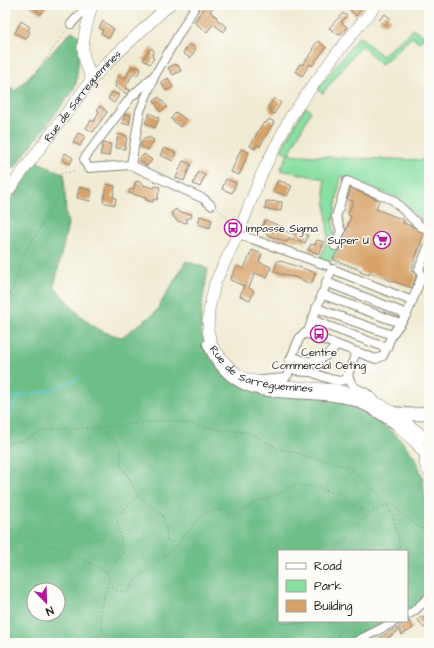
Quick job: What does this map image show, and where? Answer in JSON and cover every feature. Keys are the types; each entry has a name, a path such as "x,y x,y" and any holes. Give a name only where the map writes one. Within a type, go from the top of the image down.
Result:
{"highway":[{"path":"392,415 417,414 429,411"}],"main road":[{"name":"Rue de Sarreguemines","path":"5,195 92,79 169,5"},
{"name":"Rue de Sarreguemines","path":"376,5 332,59 291,116 262,173 238,234 215,283 209,310 208,330 212,346 226,364 237,374 256,382 273,385 337,390 377,403 392,415"},
{"path":"91,8 83,49 92,79"},
{"path":"83,49 94,61 106,64"},
{"name":"Rue de Sarreguemines","path":"365,398 392,415"},
{"path":"392,415 398,426 428,453 425,466 429,472"},
{"path":"392,415 429,441"}],"street":[{"path":"131,165 140,110 155,76 196,5"},
{"path":"71,24 83,11 91,8"},
{"path":"155,76 131,97 84,159 88,168 131,165 204,199 211,205"},
{"path":"336,246 341,232 336,217 347,181 393,200 420,226 429,230"},
{"path":"238,234 326,265"},
{"path":"306,334 376,359 383,356 392,335 407,314 422,276 419,269 429,245"},
{"path":"256,382 266,379 282,380 288,375 288,365 302,335 306,334 332,269 412,301"},
{"path":"326,282 407,314"},
{"path":"321,294 400,323"},
{"path":"316,308 392,335"},
{"path":"209,310 204,326 205,339 210,353 220,368 234,380 259,391 316,394 345,399 378,413 398,426"},
{"path":"312,320 387,348"},
{"path":"292,359 309,361 315,360 330,353 336,344"},
{"path":"292,359 292,368 295,371 313,373 335,381 345,380 356,352"},
{"path":"348,375 353,386 369,394 377,403"},
{"path":"408,614 429,597"},
{"path":"353,643 394,622"}],"path":[{"path":"25,88 71,24"},
{"path":"5,305 15,282 23,257 53,206 62,184 62,174 73,171 84,159"},
{"path":"211,205 224,215 238,234"},
{"path":"5,444 25,440 48,429 99,428 168,420 216,429 250,433 277,448 351,468 388,504 394,520 399,542 399,550"},
{"path":"99,428 120,446 121,465 138,496 162,515 166,526 167,542 178,543"},
{"path":"5,528 74,554 107,573 111,586 118,591 123,592 129,591 134,581 173,549 203,514 216,509 233,513 297,484 338,493 358,509 371,513"},
{"path":"107,573 123,553 117,518 138,496"},
{"path":"333,550 371,513 388,504 394,504 401,513 429,534"},
{"path":"85,643 84,640 103,634 100,612 109,580"},
{"path":"225,643 245,624 264,616 278,603"},
{"path":"336,643 338,634 353,622"}],"green space":[{"path":"414,29 425,37 419,42 412,37 381,65 361,45 323,93 317,90 359,36 382,56"},
{"path":"72,31 81,37 76,83 73,91 14,168 5,163 5,85 15,91"},
{"path":"305,107 311,111 289,154 344,158 429,160 429,224 423,222 398,198 341,176 333,221 333,245 339,248 337,254 331,262 320,259 328,236 324,179 280,170 288,154 281,150"},
{"path":"36,161 64,174 66,215 68,224 54,287 91,325 110,334 122,337 155,313 186,261 208,269 202,308 202,332 204,343 209,355 217,367 339,400 364,409 400,439 416,459 423,479 425,500 429,506 429,596 408,611 408,550 278,550 278,622 390,622 356,643 5,643 5,209"}],"building":[{"path":"29,5 48,5 41,14"},
{"path":"201,5 215,5 210,12 227,27 224,32 213,24 207,32 194,22 204,8"},
{"path":"352,5 365,5 356,16 349,9"},
{"path":"343,13 347,16 341,22 347,27 339,35 329,28"},
{"path":"385,14 391,19 385,25 379,20"},
{"path":"21,21 30,27 28,31 30,32 26,39 15,33"},
{"path":"103,21 114,29 109,38 101,33 103,30 99,28"},
{"path":"318,41 326,47 312,66 310,64 302,76 295,71 314,50 312,49"},
{"path":"190,44 196,49 190,58 183,53"},
{"path":"152,48 154,51 152,57 154,58 150,64 143,60 148,51"},
{"path":"175,64 176,66 178,65 181,71 173,75 168,68"},
{"path":"132,66 135,68 136,66 141,69 137,76 133,74 125,88 130,90 127,94 115,87 115,83 119,75 125,78"},
{"path":"168,78 173,87 166,91 161,82"},
{"path":"112,92 119,95 114,103 108,99"},
{"path":"159,97 167,107 160,112 154,101"},
{"path":"274,98 281,103 274,114 269,111 271,109 268,107"},
{"path":"100,106 107,112 93,132 86,128 91,120 94,122 99,111 97,110"},
{"path":"176,112 186,120 180,127 171,119"},
{"path":"150,113 159,118 155,128 145,123"},
{"path":"125,114 131,115 129,125 122,123"},
{"path":"269,119 274,122 260,146 257,145 255,149 250,146 261,126"},
{"path":"78,133 85,136 80,146 73,142"},
{"path":"118,134 127,136 125,149 116,148"},
{"path":"145,137 147,139 149,137 154,140 148,150 140,146"},
{"path":"103,143 111,144 109,156 100,155"},
{"path":"164,148 176,153 173,161 160,155"},
{"path":"241,149 249,152 239,175 231,172"},
{"path":"65,153 73,158 70,164 62,160"},
{"path":"144,154 152,160 147,166 138,160"},
{"path":"183,161 191,164 184,181 176,178"},
{"path":"198,172 205,175 200,187 193,184"},
{"path":"226,179 236,183 232,193 222,189"},
{"path":"278,180 292,186 287,196 273,191"},
{"path":"136,181 154,188 155,186 160,187 157,200 154,199 153,202 146,200 146,198 129,193 130,189 133,190"},
{"path":"107,184 115,186 113,197 116,198 115,205 103,202"},
{"path":"79,187 92,191 90,201 77,198"},
{"name":"Super U","path":"350,188 379,200 376,209 404,220 403,223 414,227 424,234 411,271 415,273 416,276 412,288 370,273 369,275 360,272 361,270 333,258 340,248 351,216 348,215 353,201 347,199"},
{"path":"266,201 282,202 281,211 265,209"},
{"path":"176,209 178,212 192,214 191,218 187,218 187,223 177,221 171,213"},
{"path":"200,216 212,220 210,228 198,224"},
{"path":"265,220 285,228 285,231 296,235 297,231 308,235 305,243 298,240 298,242 289,239 287,242 267,235 267,233 261,231"},
{"path":"317,240 324,242 319,254 308,250 311,244 315,245"},
{"path":"252,250 262,254 259,262 271,267 267,278 255,273 249,288 254,291 250,300 240,296 244,286 230,280 237,266 244,269"},
{"path":"278,260 316,273 311,284 292,276 283,275 274,271"},
{"path":"429,614 429,625 424,628 418,620 422,616 423,618"},
{"path":"408,620 413,628 402,635 398,628 406,622 408,622"},
{"path":"396,628 398,631 388,638 390,643 379,643 377,639"}],"waterway":[{"path":"5,420 20,396 54,389 79,378"},
{"path":"5,397 19,396"}],"place":[{"name":"Impasse Sigma","path":"233,228"},
{"name":"Super U","path":"382,240"},
{"name":"Centre Commercial Oeting","path":"319,334"}]}
